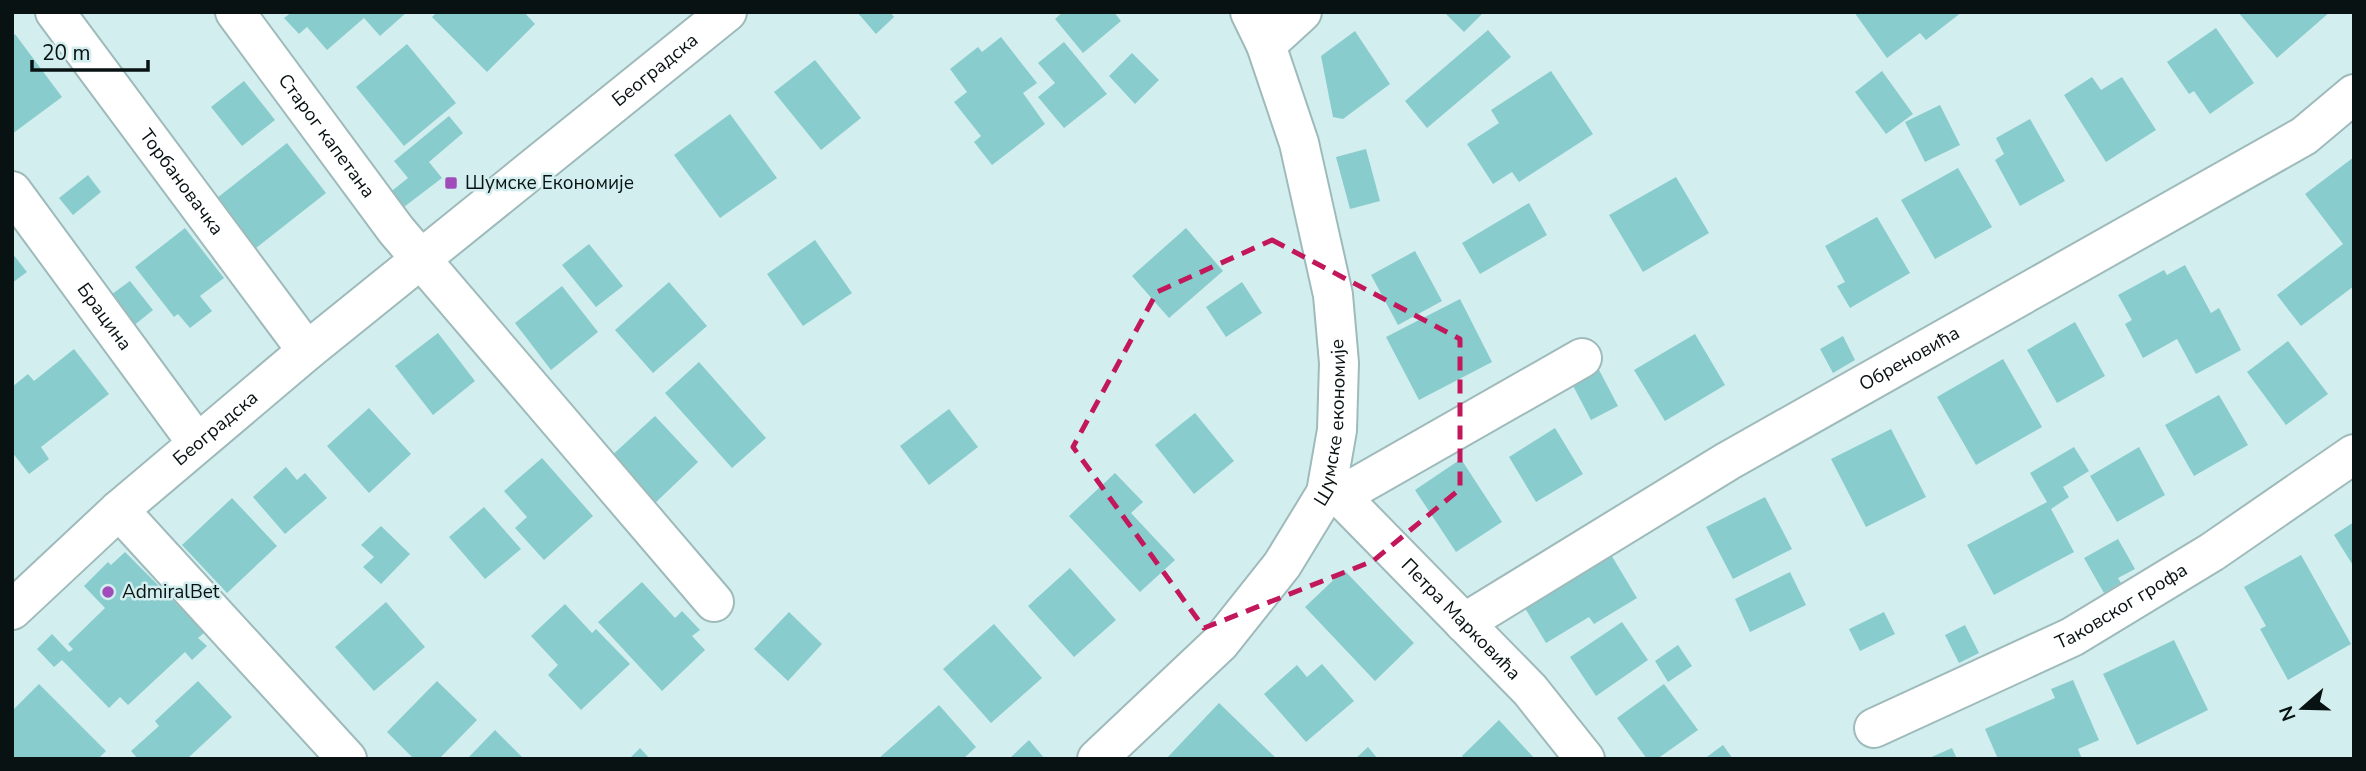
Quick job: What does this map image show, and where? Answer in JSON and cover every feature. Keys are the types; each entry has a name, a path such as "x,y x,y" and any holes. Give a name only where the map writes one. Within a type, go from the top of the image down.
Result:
{"street":[{"name":"Торбановачка","path":"55,12 307,351"},
{"name":"Старог капетана","path":"235,12 420,259"},
{"name":"Београдска","path":"14,603 307,351 727,12"},
{"path":"1258,28 1302,12"},
{"name":"Шумске економије","path":"1097,759 1220,643 1282,565 1333,494 1339,363 1333,295 1298,143 1258,28"},
{"name":"Обреновића","path":"1464,623 1728,461 2304,136 2354,94"},
{"name":"Брацина","path":"12,191 197,443"},
{"path":"420,259 714,602"},
{"path":"1333,494 1581,358"},
{"name":"Таковског грофа","path":"1874,728 2071,637 2212,552 2354,454"},
{"name":"Петра Марковића","path":"1333,494 1530,690 1585,759"},
{"path":"119,510 347,759"}],"highlighted area":[{"path":"1272,240 1460,339 1460,489 1373,561 1204,628 1073,447 1157,292"}],"building":[{"path":"292,12 407,12 380,36 364,18 327,50 307,27 299,34 284,18"},
{"path":"437,12 524,12 535,24 487,72 432,17"},
{"path":"857,12 890,12 894,17 876,34"},
{"path":"1063,12 1114,12 1121,21 1083,53 1055,19"},
{"path":"1444,12 1484,12 1464,32"},
{"path":"1854,12 1962,12 1926,40 1920,33 1887,58"},
{"path":"2238,12 2330,12 2277,58"},
{"path":"2216,28 2254,83 2210,114 2194,91 2189,94 2167,62"},
{"path":"1488,30 1511,57 1427,128 1405,101"},
{"path":"1355,31 1390,84 1343,119 1333,117 1321,56"},
{"path":"15,34 62,97 12,134 12,37"},
{"path":"1001,37 1037,83 1023,93 1045,124 992,165 974,142 981,136 954,102 967,92 950,69 978,47 982,52"},
{"path":"1064,42 1107,94 1064,128 1038,97 1055,83 1038,63"},
{"path":"407,44 456,103 404,146 356,87"},
{"path":"1132,53 1159,80 1135,104 1109,76"},
{"path":"815,60 861,118 821,150 774,92"},
{"path":"1551,71 1593,134 1519,182 1512,172 1493,184 1467,144 1499,123 1491,110"},
{"path":"1882,71 1913,114 1886,134 1855,92"},
{"path":"2092,77 2101,90 2122,77 2156,130 2106,162 2064,95"},
{"path":"244,81 275,120 242,146 211,107"},
{"path":"1940,105 1960,145 1925,162 1905,122"},
{"path":"730,114 777,178 720,218 674,155"},
{"path":"449,116 463,133 429,162 442,178 400,210 388,194 408,178 394,161"},
{"path":"2030,119 2065,181 2020,206 1995,160 2004,154 1996,138"},
{"path":"287,143 326,193 256,248 217,198"},
{"path":"1366,149 1380,201 1350,209 1336,157"},
{"path":"2354,157 2354,286 2301,326 2277,295 2343,244 2305,194"},
{"path":"1958,168 1992,227 1935,259 1901,200"},
{"path":"88,175 101,192 73,215 59,198"},
{"path":"1676,177 1709,233 1643,272 1609,215"},
{"path":"1529,203 1547,235 1480,274 1462,243"},
{"path":"1877,217 1910,273 1850,308 1837,286 1845,282 1825,246"},
{"path":"185,228 224,278 200,296 212,311 190,328 178,314 174,317 135,267"},
{"path":"1186,228 1223,271 1169,318 1132,276"},
{"path":"815,240 852,293 803,326 767,274"},
{"path":"589,244 623,286 596,307 562,265"},
{"path":"1415,251 1442,301 1398,325 1371,275"},
{"path":"12,253 27,272 12,283"},
{"path":"2185,265 2211,313 2219,308 2241,350 2196,374 2177,339 2143,358 2125,324 2132,320 2118,295 2164,270 2167,275"},
{"path":"130,281 153,310 132,327 108,297"},
{"path":"669,282 707,326 653,373 615,330"},
{"path":"1242,282 1262,313 1226,337 1206,307"},
{"path":"562,286 598,332 551,370 515,323"},
{"path":"1460,299 1492,362 1419,400 1386,337"},
{"path":"2075,322 2105,376 2057,403 2027,350"},
{"path":"438,333 475,381 433,415 395,366"},
{"path":"1695,334 1725,385 1665,421 1634,370"},
{"path":"1843,336 1855,360 1833,373 1820,349"},
{"path":"2288,341 2328,394 2286,425 2247,372"},
{"path":"74,349 109,394 41,447 49,459 29,474 12,452 12,387 28,374 34,381"},
{"path":"2003,359 2042,427 1976,465 1937,397"},
{"path":"699,362 766,438 732,468 665,393"},
{"path":"1597,366 1618,406 1591,420 1570,380"},
{"path":"2219,395 2248,445 2194,476 2165,425"},
{"path":"369,408 411,454 369,493 327,446"},
{"path":"949,409 978,447 929,485 900,446"},
{"path":"1195,413 1234,461 1194,494 1155,445"},
{"path":"655,416 698,462 652,506 608,459"},
{"path":"1555,428 1583,474 1536,502 1509,457"},
{"path":"1891,429 1926,497 1866,527 1831,459"},
{"path":"2074,447 2089,471 2063,487 2069,497 2051,509 2074,552 1994,595 1967,545 2047,502 2030,473"},
{"path":"2139,447 2165,495 2117,522 2090,476"},
{"path":"542,458 593,516 544,560 515,528 527,517 504,491"},
{"path":"1461,459 1502,522 1456,552 1415,490"},
{"path":"286,467 297,480 305,473 327,498 285,534 253,497"},
{"path":"1115,473 1143,502 1131,513 1175,560 1140,592 1069,516"},
{"path":"1765,497 1792,549 1733,579 1706,527"},
{"path":"232,498 277,546 227,593 182,545"},
{"path":"484,507 521,549 485,579 449,537"},
{"path":"2354,522 2354,567 2334,535"},
{"path":"381,526 410,554 381,584 363,567 374,557 361,545"},
{"path":"2118,539 2135,569 2118,578 2121,583 2104,593 2084,558"},
{"path":"1607,548 1637,598 1594,624 1589,617 1546,643 1520,600"},
{"path":"125,552 205,632 198,638 207,646 192,660 185,652 128,705 120,697 109,708 62,660 54,667 37,649 52,634 69,652 73,649 68,644 105,608 84,586 108,562 111,565"},
{"path":"2301,555 2351,644 2288,680 2260,629 2266,626 2244,587"},
{"path":"1070,568 1116,620 1074,657 1028,606"},
{"path":"1344,570 1414,643 1375,681 1305,607"},
{"path":"1790,572 1806,605 1750,632 1735,599"},
{"path":"642,582 675,618 682,611 700,630 692,636 705,650 662,691 598,622"},
{"path":"386,602 425,647 374,691 335,647"},
{"path":"565,604 592,633 596,629 630,664 581,710 548,675 558,665 531,636"},
{"path":"789,612 822,644 788,681 754,649"},
{"path":"1884,612 1895,634 1860,651 1849,629"},
{"path":"1622,622 1648,660 1596,696 1570,657"},
{"path":"994,624 1042,678 991,723 943,669"},
{"path":"1965,625 1979,653 1959,663 1945,635"},
{"path":"2174,640 2208,710 2137,745 2103,674"},
{"path":"1678,645 1692,666 1668,682 1655,661"},
{"path":"1322,664 1354,701 1306,742 1264,694 1297,665 1307,677"},
{"path":"2073,680 2099,740 2078,749 2082,759 1998,759 1985,729 2055,698 2051,689"},
{"path":"198,681 232,717 187,759 138,759 131,751 159,726 155,721"},
{"path":"437,681 477,720 439,759 414,759 387,732"},
{"path":"39,684 106,751 98,759 12,759 12,711"},
{"path":"1664,684 1698,730 1657,759 1647,759 1617,718"},
{"path":"1219,703 1277,759 1166,759"},
{"path":"939,705 976,747 963,759 878,759"},
{"path":"1499,720 1535,759 1464,759 1462,756"},
{"path":"495,730 524,759 467,759"},
{"path":"1029,740 1045,759 1009,759"},
{"path":"1723,745 1733,759 1704,759"},
{"path":"1368,747 1378,759 1355,759"},
{"path":"640,748 650,759 629,759"},
{"path":"1952,748 1957,759 1927,759"}],"place":[{"name":"Шумске Економије","path":"451,183"},
{"name":"AdmiralBet","path":"108,592"}]}
